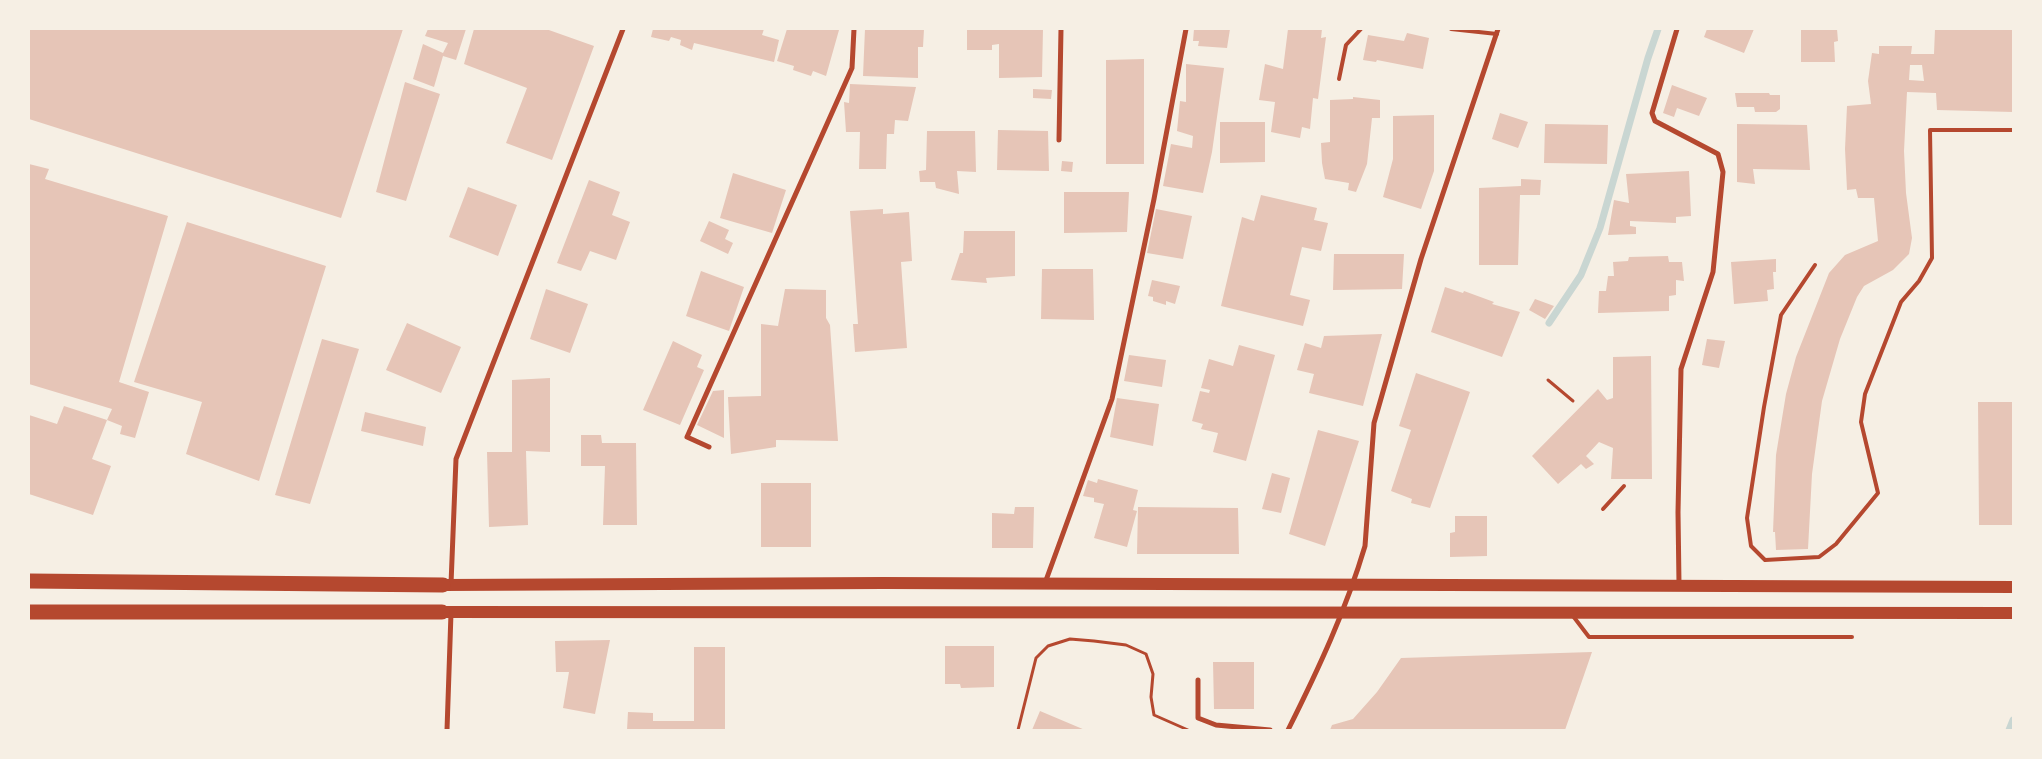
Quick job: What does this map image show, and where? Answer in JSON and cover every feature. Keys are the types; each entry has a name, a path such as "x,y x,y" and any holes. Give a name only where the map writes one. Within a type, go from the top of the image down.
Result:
{"highway":[{"path":"29,581 447,584"},
{"path":"29,612 447,612"}],"main road":[{"path":"447,584 1044,583 2013,587"},
{"path":"447,612 2013,613"}],"street":[{"path":"447,584 456,459 623,29"},
{"path":"709,447 687,438 852,68 854,29"},
{"path":"1059,140 1061,29"},
{"path":"1044,583 1112,399 1154,199 1186,29"},
{"path":"1677,29 1652,113 1655,121 1718,154 1723,172 1713,272 1681,369 1678,512 1679,587"},
{"path":"1288,730 1327,650 1365,546 1374,423 1418,268 1497,31"},
{"path":"447,612 447,730"},
{"path":"1198,680 1198,718 1216,725 1270,730"}],"lane":[{"path":"1339,79 1346,45 1361,29"},
{"path":"1451,29 1497,31"},
{"path":"1815,265 1781,315 1764,407 1747,518 1751,546 1765,560 1819,557 1836,544 1878,493 1861,422 1865,394 1901,302 1920,281 1932,258 1930,130 2013,130"},
{"path":"1603,509 1624,486"},
{"path":"1570,613 1589,637 1852,637"}],"path":[{"path":"1548,380 1573,400"},
{"path":"1018,730 1036,658 1048,646 1070,639 1126,645 1146,654 1153,674 1151,698 1154,715 1188,730"}],"building":[{"path":"29,29 403,29 341,218 29,119"},
{"path":"428,29 466,29 456,60 443,56 434,87 413,79 423,44 443,53 448,43 425,36"},
{"path":"474,29 546,29 594,46 552,160 506,143 527,88 464,64"},
{"path":"653,29 764,29 762,35 779,40 774,62 694,43 692,50 680,45 681,40 671,37 669,41 651,37"},
{"path":"787,29 839,30 826,76 813,71 811,76 793,70 794,66 777,61"},
{"path":"865,29 924,29 923,47 918,47 918,78 863,76"},
{"path":"967,29 1043,29 1042,77 999,78 999,44 992,45 992,50 967,50"},
{"path":"1194,29 1230,29 1227,48 1198,46 1199,41 1193,41"},
{"path":"1288,29 1322,29 1321,38 1326,37 1318,99 1313,98 1310,129 1302,127 1300,138 1271,132 1275,102 1259,100 1265,64 1283,69"},
{"path":"1707,29 1754,29 1744,53 1704,37"},
{"path":"1801,29 1837,29 1838,41 1834,42 1835,62 1801,62"},
{"path":"1935,29 2013,29 2013,112 1937,110 1936,93 1907,92 1904,151 1906,193 1912,238 1909,254 1893,270 1864,286 1857,297 1840,339 1822,401 1812,474 1808,549 1776,550 1775,532 1773,532 1776,455 1786,394 1796,357 1829,273 1845,255 1878,241 1874,198 1858,198 1856,189 1847,190 1845,149 1847,106 1871,104 1868,81 1872,53 1879,54 1879,46 1912,46 1911,54 1934,54","holes":["1910,65 1922,65 1924,81 1909,80"]},
{"path":"1407,33 1429,38 1423,69 1377,60 1376,62 1363,60 1368,35 1404,41"},
{"path":"1144,59 1144,164 1106,164 1106,60"},
{"path":"1186,64 1224,68 1212,152 1203,193 1163,186 1171,144 1192,148 1193,136 1177,131 1180,101 1186,102"},
{"path":"405,82 440,94 406,201 376,192"},
{"path":"850,84 916,87 908,121 895,120 894,134 887,134 886,169 859,169 860,132 846,132 844,102 849,103"},
{"path":"1672,85 1707,98 1699,116 1677,108 1674,117 1663,113"},
{"path":"1033,89 1052,90 1051,99 1033,98"},
{"path":"1735,93 1769,93 1770,95 1780,95 1780,109 1776,112 1755,112 1754,107 1737,107"},
{"path":"1353,97 1380,100 1380,118 1372,118 1367,164 1356,192 1348,190 1349,183 1325,179 1321,143 1330,142 1330,100 1353,99"},
{"path":"1500,113 1528,122 1518,148 1492,139"},
{"path":"1434,115 1434,171 1421,209 1383,197 1393,159 1393,116"},
{"path":"1220,122 1265,122 1265,162 1220,163"},
{"path":"1545,124 1608,125 1607,164 1544,163"},
{"path":"1737,124 1807,125 1810,170 1753,169 1755,184 1737,182"},
{"path":"998,130 1048,131 1049,171 997,170"},
{"path":"927,131 975,131 976,172 957,171 959,194 936,188 935,182 920,182 919,171 926,170"},
{"path":"1062,161 1073,162 1072,172 1061,171"},
{"path":"29,164 49,169 45,179 168,216 119,382 149,392 135,438 120,434 122,426 107,420 112,409 29,384"},
{"path":"1689,171 1691,216 1676,217 1676,223 1630,221 1630,226 1636,227 1636,234 1608,235 1614,200 1629,203 1626,174"},
{"path":"733,173 786,190 772,233 720,218"},
{"path":"1521,179 1541,180 1540,195 1520,195 1518,265 1479,265 1479,188 1521,186"},
{"path":"589,180 620,192 612,215 630,222 616,260 590,251 581,271 557,263"},
{"path":"468,187 517,205 498,256 449,237"},
{"path":"1064,192 1129,192 1127,232 1064,233"},
{"path":"1261,195 1317,208 1314,220 1328,223 1321,251 1302,247 1290,295 1310,300 1303,326 1221,306 1242,217 1254,221"},
{"path":"883,209 883,214 909,212 912,261 901,262 907,348 855,352 853,324 858,324 850,211"},
{"path":"1156,209 1192,216 1183,259 1147,253"},
{"path":"709,221 729,230 725,239 733,243 728,254 700,241"},
{"path":"187,222 326,266 259,481 186,454 202,402 134,382"},
{"path":"964,231 1015,231 1015,276 986,278 987,283 951,280 960,253 963,253"},
{"path":"1334,254 1404,254 1402,289 1333,290"},
{"path":"1668,256 1669,262 1682,262 1684,281 1676,280 1676,295 1669,296 1669,311 1598,313 1599,291 1606,291 1608,276 1614,276 1613,262 1628,261 1629,257"},
{"path":"1776,259 1776,272 1773,272 1774,289 1767,290 1768,301 1734,304 1731,262"},
{"path":"1042,269 1093,269 1094,320 1041,319"},
{"path":"701,271 744,287 729,331 686,316"},
{"path":"1152,280 1180,286 1175,304 1166,301 1166,305 1153,301 1153,297 1148,296"},
{"path":"1445,287 1463,293 1464,291 1494,302 1492,304 1520,312 1502,357 1431,332"},
{"path":"546,289 588,304 570,353 530,339"},
{"path":"785,289 826,290 826,318 830,325 838,441 776,440 776,447 731,454 728,397 761,396 761,324 778,326"},
{"path":"1535,299 1554,306 1545,319 1529,310"},
{"path":"407,323 461,347 441,393 386,370"},
{"path":"1382,334 1363,406 1309,393 1314,374 1297,370 1305,343 1321,348 1324,336"},
{"path":"322,339 359,349 310,504 275,495"},
{"path":"1707,339 1725,341 1719,368 1702,365"},
{"path":"673,341 702,355 697,367 704,370 680,425 643,410"},
{"path":"1239,345 1275,355 1246,461 1213,452 1218,433 1201,429 1203,424 1192,421 1200,391 1209,393 1210,390 1201,388 1209,359 1233,366"},
{"path":"1129,355 1166,360 1162,387 1124,381"},
{"path":"1651,356 1652,479 1611,479 1613,448 1599,442 1586,456 1594,464 1586,469 1581,464 1558,484 1532,456 1598,389 1607,400 1613,398 1613,357"},
{"path":"1416,373 1470,392 1430,508 1411,503 1412,499 1391,491 1411,430 1399,426"},
{"path":"550,378 550,452 526,451 528,525 489,527 487,452 512,452 512,380"},
{"path":"724,390 724,438 697,425 713,391"},
{"path":"1117,398 1159,404 1153,446 1110,437"},
{"path":"1978,402 2013,402 2013,525 1979,525"},
{"path":"64,406 107,420 92,459 111,466 93,515 29,494 29,415 57,424"},
{"path":"365,412 426,427 423,446 361,431"},
{"path":"1318,430 1359,441 1325,546 1289,534"},
{"path":"581,435 601,435 602,443 636,443 637,525 603,525 605,466 581,466"},
{"path":"1272,473 1290,478 1281,513 1262,509"},
{"path":"1098,479 1138,490 1133,510 1137,511 1127,547 1094,538 1104,504 1094,502 1094,498 1083,496 1088,480 1097,483"},
{"path":"761,483 811,483 811,547 761,547"},
{"path":"1015,507 1034,507 1033,548 992,548 992,513 1014,514"},
{"path":"1138,507 1238,508 1239,554 1137,554"},
{"path":"1455,516 1487,516 1487,556 1450,557 1450,533 1455,532"},
{"path":"610,640 595,714 563,708 569,672 556,672 555,641"},
{"path":"945,646 994,646 994,687 961,688 960,684 945,684"},
{"path":"694,647 725,647 725,730 627,730 628,712 653,713 653,721 694,721"},
{"path":"1592,652 1565,730 1330,730 1332,725 1353,719 1377,692 1401,658"},
{"path":"1213,662 1254,662 1254,709 1214,709"},
{"path":"1040,711 1085,730 1032,730"}],"waterway":[{"path":"1549,323 1581,275 1600,228 1658,29"},
{"path":"2009,730 2013,720"}]}
